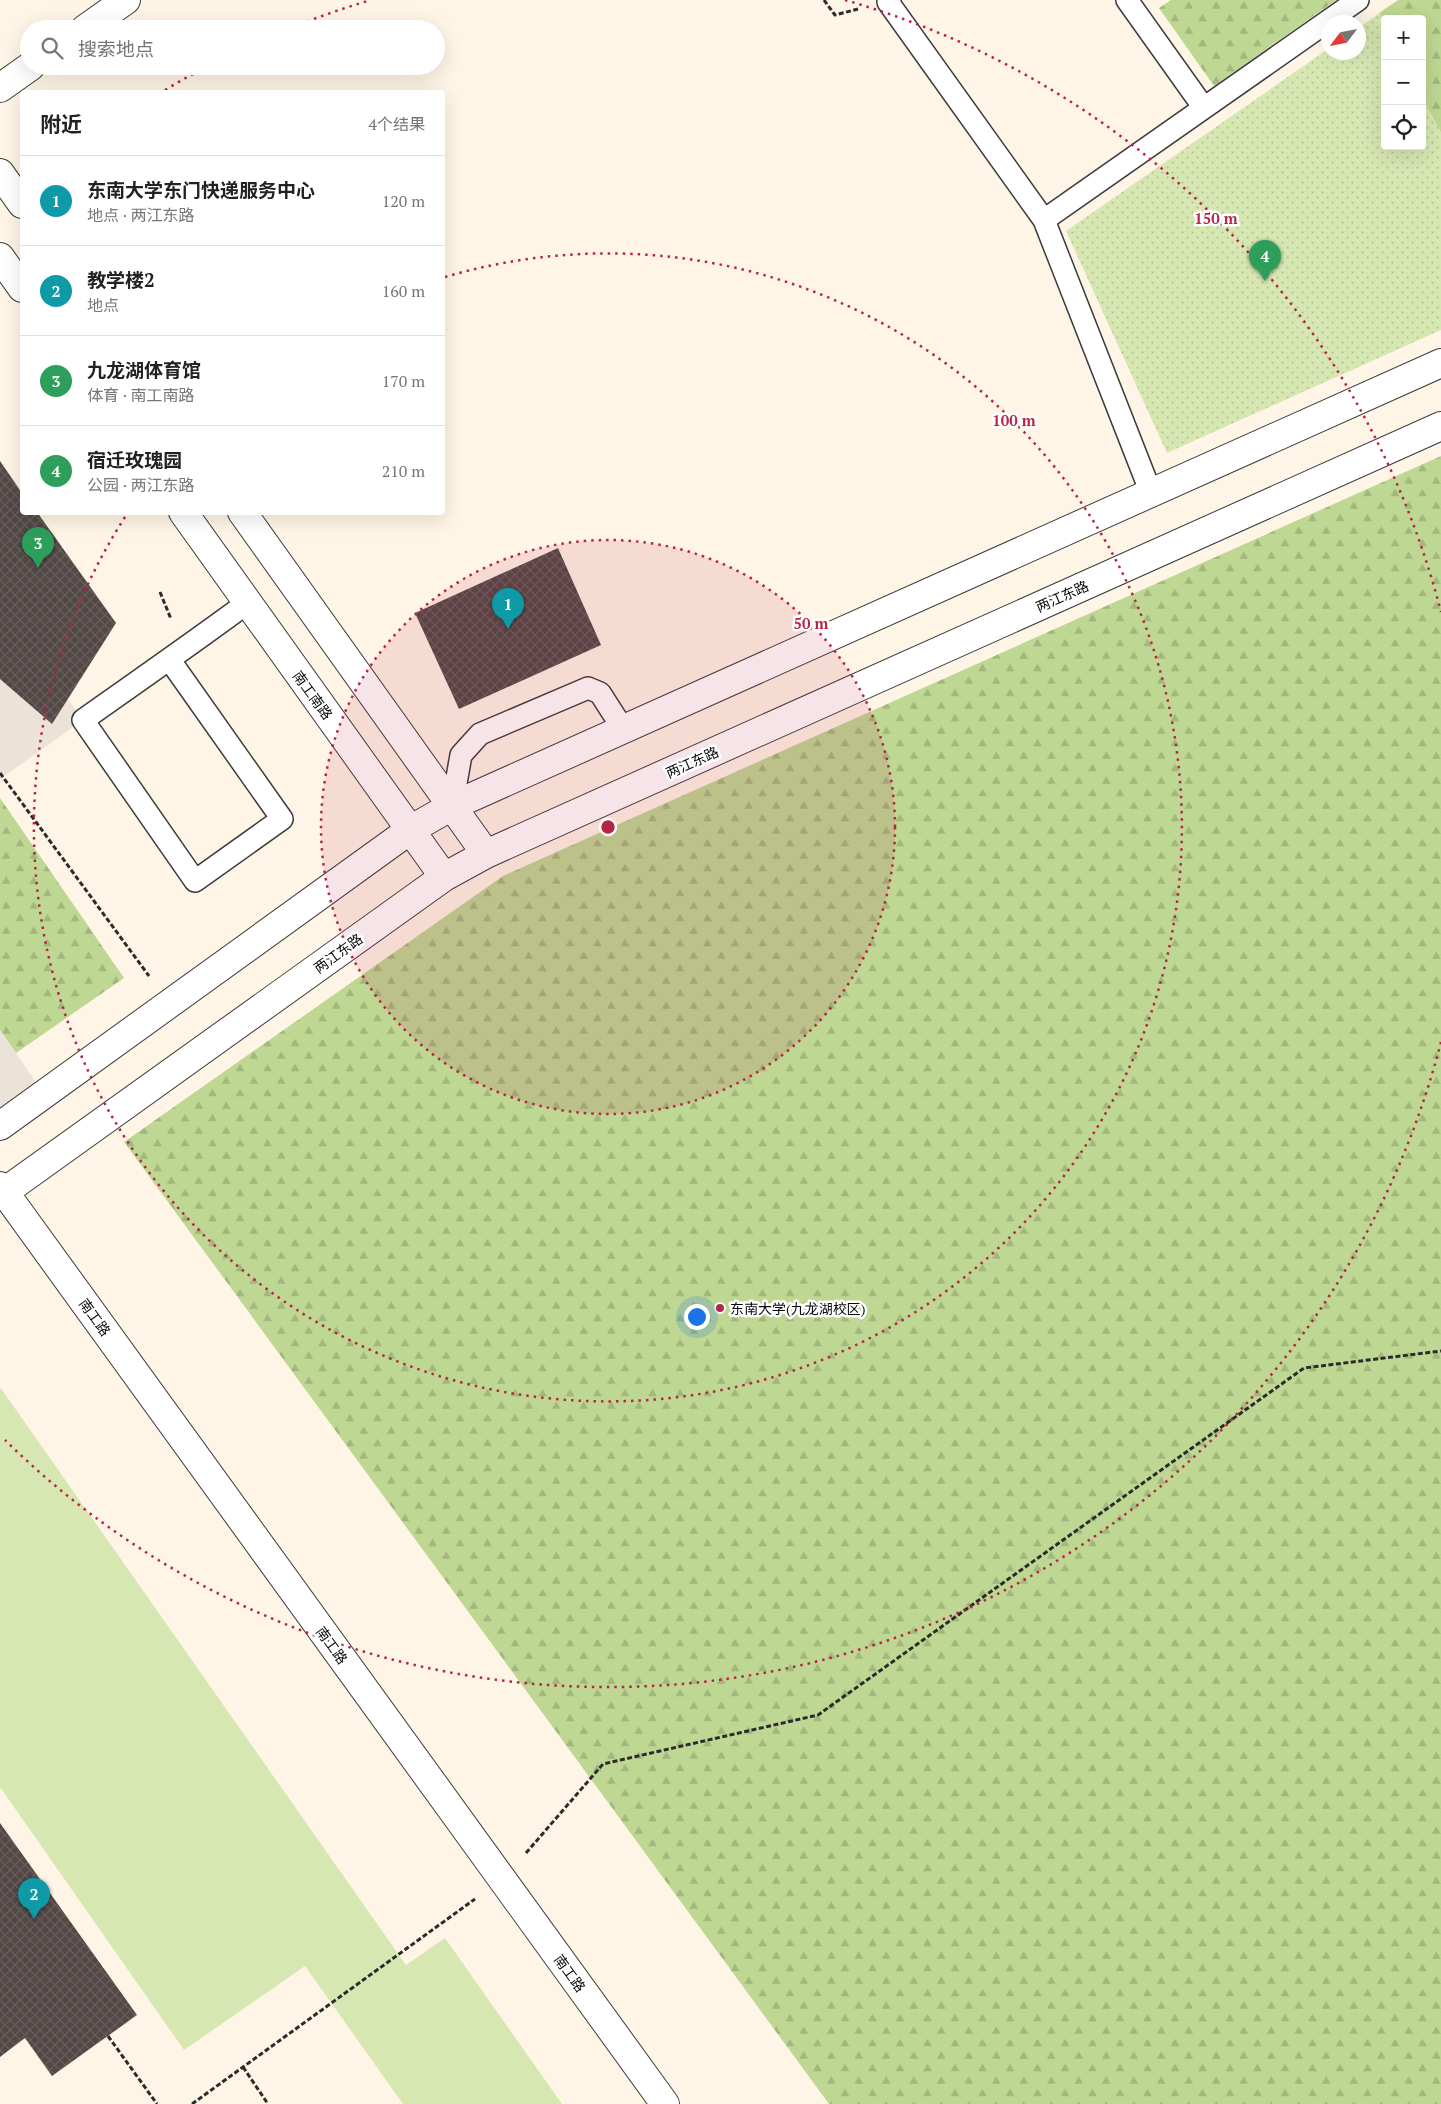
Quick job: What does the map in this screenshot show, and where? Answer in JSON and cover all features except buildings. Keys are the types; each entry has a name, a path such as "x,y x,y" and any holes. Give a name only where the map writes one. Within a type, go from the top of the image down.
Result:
{"street":[{"path":"98,20 126,0"},
{"path":"0,88 20,74"},
{"path":"0,173 20,201"},
{"path":"0,256 20,285"},
{"path":"0,1126 410,830 452,806 1441,363"},
{"name":"两江东路","path":"2,1191 444,878 486,854 1441,426"},
{"name":"南工南路","path":"185,515 444,878"},
{"path":"244,515 486,854"},
{"name":"南工路","path":"2,1191 665,2104"}],"lane":[{"path":"1127,0 1204,108"},
{"path":"1044,220 1358,0"},
{"path":"889,1 1044,220 1150,493"},
{"path":"168,659 282,819 195,881 83,720 168,659 247,603"},
{"path":"452,806 461,755 480,734 588,688 600,693 623,729"}],"path":[{"path":"824,0 835,15 889,1"},
{"path":"0,773 169,1003"},
{"path":"192,2104 502,1880 603,1764 818,1714 1304,1368 1441,1352"},
{"path":"108,2036 157,2104"},
{"path":"243,2067 268,2104"}],"green space":[{"path":"1171,0 1336,0 1214,86 1159,8"},
{"path":"1398,0 1441,0 1441,133 1426,105 1426,15 1381,16 1379,13"},
{"path":"1379,13 1381,16 1381,150 1426,150 1426,105 1441,133 1441,330 1167,453 1066,231 1321,54 1321,60 1366,60 1366,23"},
{"path":"1441,456 1441,2104 829,2104 124,1142 503,876"},
{"path":"0,798 124,978 16,1053 0,1030"},
{"path":"0,1387 406,1965 445,1938 562,2104 403,2104 305,1966 184,2050 0,1787"}],"shaded area":[{"path":"0,679 52,724 67,698 83,720 0,779"},
{"path":"0,1030 44,1094 0,1126"}],"place":[{"name":"宿迁玫瑰园","path":"1265,281"},
{"name":"九龙湖体育馆","path":"38,568"},
{"name":"东南大学东门快递服务中心","path":"508,629"},
{"name":"东南大学(九龙湖校区)","path":"720,1308"},
{"name":"教学楼2","path":"34,1919"}]}
